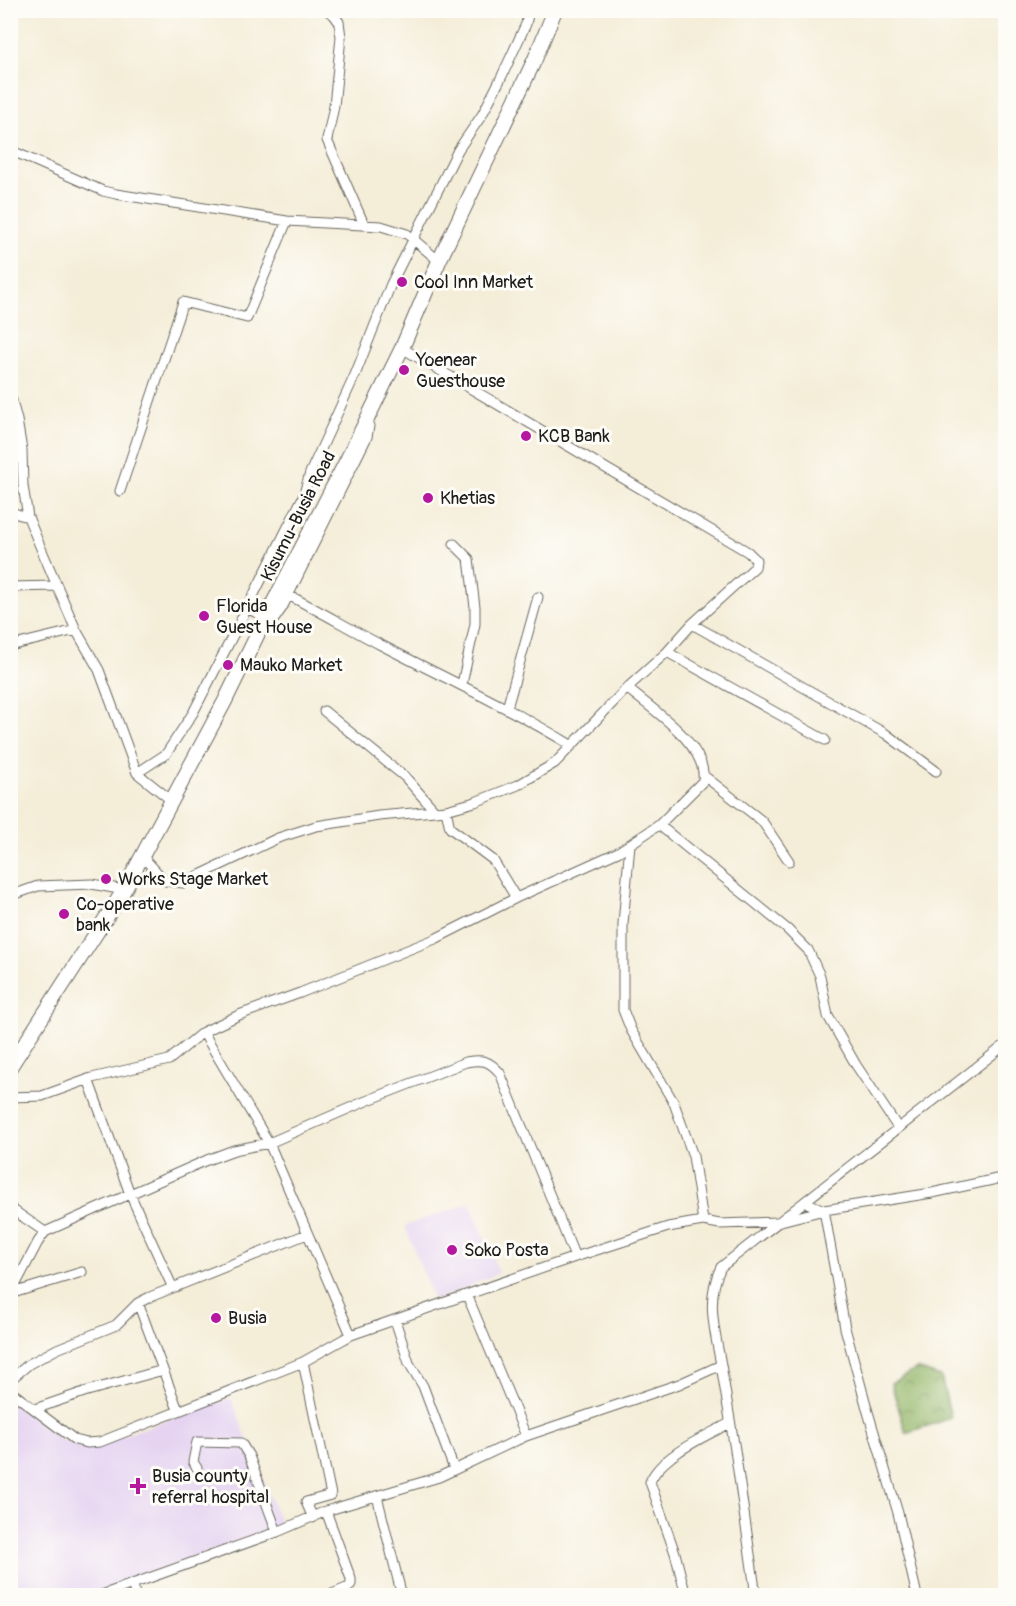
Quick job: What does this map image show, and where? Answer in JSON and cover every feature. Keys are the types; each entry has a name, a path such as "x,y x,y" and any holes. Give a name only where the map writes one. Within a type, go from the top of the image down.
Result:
{"highway":[{"name":"Kisumu-Busia Road","path":"10,1068 124,890 225,701 402,348 439,261 535,59 555,10"}],"street":[{"path":"327,10 339,22 341,37 334,106 327,140 363,222"},
{"path":"137,773 166,754 193,713 247,608 303,497 310,473 355,375 391,284 458,150 482,115 502,76 526,24 529,10"},
{"path":"10,150 103,191 287,221 374,225 413,238 439,261"},
{"path":"120,491 183,302 247,318 287,221"},
{"path":"142,856 165,881 183,883 268,842 316,826 379,816 440,811 475,802 518,785 555,763 627,688 754,567 756,560 748,552 402,348"},
{"path":"10,394 17,420 28,517 76,630 99,670 137,773 172,801"},
{"path":"247,608 273,621 367,437 369,426 364,423"},
{"path":"10,512 28,517"},
{"path":"454,544 469,559 475,607 475,624 462,684"},
{"path":"10,587 57,586"},
{"path":"288,595 332,616 379,644 462,684 571,745"},
{"path":"507,708 538,597"},
{"path":"692,624 886,734 936,771"},
{"path":"10,646 76,630"},
{"path":"667,652 825,740"},
{"path":"627,688 686,736 704,775 762,821 789,861"},
{"path":"324,711 405,777 440,811 450,828 493,860 516,898"},
{"path":"10,1097 42,1096 88,1079 169,1060 203,1032 239,1015 435,939 516,898 618,852 659,825 703,781 704,775"},
{"path":"659,825 787,930 808,951 820,976 828,1016 856,1065 898,1128"},
{"path":"630,844 623,924 623,1010 674,1103 693,1156 703,1221"},
{"path":"10,896 38,886 92,884 124,890"},
{"path":"203,1032 269,1143 351,1335"},
{"path":"756,1596 712,1317 712,1294 715,1279 721,1267 1005,1044"},
{"path":"12,1294 45,1232 216,1156 269,1143 366,1101 466,1062 481,1060 491,1062 500,1073 575,1257"},
{"path":"88,1079 130,1194 172,1286"},
{"path":"10,1391 75,1440 87,1443 100,1442 303,1362 351,1335 668,1227 703,1221 720,1224 777,1222 824,1210 932,1193 1005,1177"},
{"path":"805,1202 824,1210"},
{"path":"10,1208 45,1232"},
{"path":"824,1210 845,1328 898,1514 917,1596"},
{"path":"10,1380 29,1364 48,1354 116,1325 138,1303 172,1286 307,1234"},
{"path":"12,1294 82,1272"},
{"path":"466,1295 526,1436"},
{"path":"138,1303 178,1410"},
{"path":"395,1320 409,1362 423,1386 454,1470"},
{"path":"303,1362 331,1495 306,1502 314,1518"},
{"path":"99,1596 277,1532 326,1511 439,1477 526,1436 679,1384 721,1365"},
{"path":"35,1409 84,1392 163,1370"},
{"path":"686,1596 675,1553 650,1482 653,1473 678,1452 730,1423"},
{"path":"197,1468 193,1462 197,1442 241,1443 249,1456 277,1532"},
{"path":"377,1497 402,1596"},
{"path":"326,1511 351,1579 349,1587 327,1596"},
{"path":"133,1584 135,1596"}],"shaded area":[{"name":"Soko Posta","path":"470,1203 499,1273 434,1301 405,1226"},
{"name":"Busia county referral hospital","path":"231,1398 281,1525 92,1595 11,1595 10,1403 64,1441 86,1448"}],"green space":[{"path":"917,1369 941,1377 951,1418 906,1433 891,1383"}],"place":[{"name":"Cool Inn Market","path":"402,282"},
{"name":"Yoenear Guesthouse","path":"404,370"},
{"name":"KCB Bank","path":"526,436"},
{"name":"Khetias","path":"428,498"},
{"name":"Florida Guest House","path":"204,616"},
{"name":"Mauko Market","path":"228,665"},
{"name":"Works Stage Market","path":"106,879"},
{"name":"Co-operative bank","path":"64,914"},
{"name":"Soko Posta","path":"452,1250"},
{"name":"Busia","path":"216,1318"},
{"name":"Busia county referral hospital","path":"138,1486"}]}
